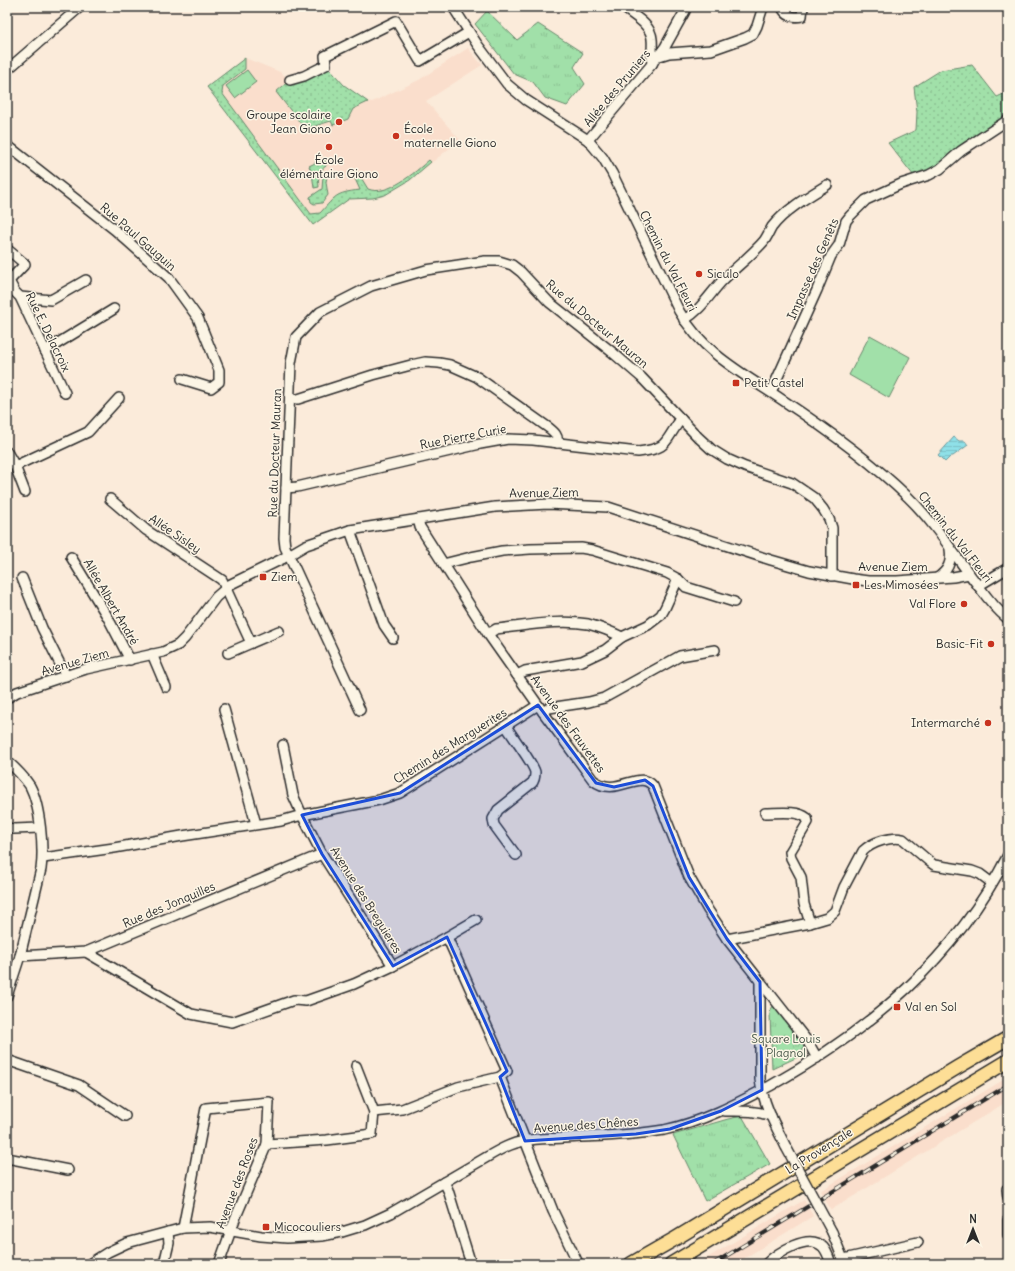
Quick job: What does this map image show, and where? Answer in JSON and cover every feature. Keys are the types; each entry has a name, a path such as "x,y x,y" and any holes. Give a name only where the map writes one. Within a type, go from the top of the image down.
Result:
{"highway":[{"name":"La Provençale","path":"631,1264 1008,1038"},
{"name":"La Provençale","path":"671,1264 1008,1060"}],"street":[{"path":"7,70 80,7"},
{"name":"Chemin du Val Fleuri","path":"453,7 501,77 514,91 531,104 588,140 603,158 612,173 643,241 684,320 705,345 718,357 833,436 881,473 909,498 950,547 968,574 995,607 1008,619"},
{"path":"623,7 646,25 650,31 652,37 652,64"},
{"path":"659,54 665,47 685,11 685,7"},
{"name":"Allée des Pruniers","path":"588,140 659,54 711,50 745,38 753,34 763,7"},
{"path":"782,7 786,13 795,17 802,16 803,7"},
{"path":"290,80 304,76 326,65 325,56 396,21 420,61 469,32"},
{"name":"Impasse des Genêts","path":"771,392 831,256 839,244 846,221 850,216 866,200 901,184 929,175 940,169 961,151 1008,120"},
{"name":"Rue Paul Gauguin","path":"7,145 115,230 169,278 198,318 219,370 219,382 211,388 182,379"},
{"path":"684,320 706,302 722,282 764,240 781,218 827,185"},
{"path":"7,249 25,264 8,282"},
{"name":"Rue du Docteur Mauran","path":"360,710 285,547 284,538 291,363 296,337 320,312 371,286 426,270 485,261 499,261 512,265 521,272 549,302 608,348 641,377 711,449 727,459 745,467 792,483 814,498 829,519 832,528 832,576"},
{"path":"20,297 51,300 86,280"},
{"name":"Rue E. Delacroix","path":"8,282 20,297 65,393"},
{"path":"45,351 114,309"},
{"path":"290,399 298,399 373,375 411,365 425,362 439,363 450,365 477,377 549,428 558,439 557,443"},
{"path":"15,466 88,432 119,398"},
{"name":"Rue Pierre Curie","path":"286,488 298,487 508,439 533,440 638,452 650,451 666,443 681,419"},
{"path":"7,452 15,466 25,492"},
{"name":"Allée Sisley","path":"110,499 146,530 222,580 226,587"},
{"name":"Avenue Ziem","path":"7,698 17,692 86,669 130,660 171,648 185,638 216,597 226,587 248,574 318,540 350,530 478,509 514,505 599,505 623,511 677,530 779,562 832,576 868,581 937,578 962,576 968,574"},
{"name":"Avenue des Fauvettes","path":"418,519 420,527 488,634 540,709 593,780 605,787 614,787 638,780 650,782 653,786 689,877 727,939 808,1042 817,1058"},
{"path":"350,530 384,624 393,638"},
{"path":"937,578 944,574 951,561 950,547"},
{"path":"443,564 502,551 581,548 667,573 686,586 734,602"},
{"name":"Allée Albert André","path":"72,557 107,616 130,660"},
{"path":"978,586 1008,568"},
{"path":"22,578 42,628 66,676"},
{"path":"517,675 525,671 582,661 605,650 622,637 648,625 661,615 678,580"},
{"path":"226,587 251,643"},
{"path":"488,634 496,630 550,623 572,622 589,625 622,637"},
{"path":"228,654 279,631"},
{"name":"Chemin des Marguerites","path":"302,815 380,800 400,793 506,726 540,709 589,702 604,698 680,656 715,650"},
{"path":"152,654 166,686"},
{"path":"224,709 256,824"},
{"path":"506,726 532,766 535,775 532,783 498,810 493,819 494,825 516,855"},
{"name":"Avenue des Breguieres","path":"283,745 293,795 302,815 322,854 393,966 448,937 476,920"},
{"path":"7,761 30,786 34,797 40,828 43,858 20,956 7,996"},
{"path":"764,813 803,814 807,818 808,822 790,852 791,858 801,877 804,904 810,923"},
{"path":"43,858 281,821 302,815"},
{"path":"7,828 40,828"},
{"path":"727,939 810,923 827,918 835,911 844,887 863,850 885,840 898,838 903,839 934,865 972,871 980,874 992,883"},
{"name":"Rue des Jonquilles","path":"20,956 86,952 322,854"},
{"name":"Avenue des Chênes","path":"89,1264 116,1248 183,1228 203,1227 281,1238 305,1238 354,1229 377,1220 503,1148 525,1141 650,1132 681,1125 722,1111 817,1058 875,1017 908,988 952,940 1006,864 1008,855"},
{"path":"374,1112 402,1109 458,1087 500,1077 507,1071 448,937"},
{"path":"86,952 191,1014 232,1022 294,1000 306,1001 354,984 393,966"},
{"path":"760,982 760,1079 762,1090 771,1116 832,1232 845,1262 918,1242"},
{"path":"7,1060 79,1085 125,1116"},
{"path":"267,1144 327,1140 372,1134 374,1112 356,1066"},
{"path":"500,1077 553,1211 578,1263"},
{"name":"Avenue des Roses","path":"183,1228 206,1108 269,1102 267,1144 235,1219 219,1264"},
{"path":"722,1111 752,1111 761,1112 771,1116"},
{"path":"7,1158 68,1170"},
{"path":"444,1182 448,1190 471,1264"},
{"path":"1008,1220 1008,1235"},
{"path":"164,1264 169,1243 168,1232"},
{"path":"766,1264 792,1246 808,1241 817,1242 823,1247 831,1264"}],"highlighted area":[{"path":"538,705 596,783 614,787 645,780 653,786 689,877 727,939 760,982 762,1090 721,1111 670,1129 636,1134 525,1141 500,1077 507,1071 447,937 393,966 322,854 302,815 400,793"}],"shaded area":[{"name":"Groupe scolaire Jean Giono","path":"468,48 482,65 426,101 460,140 410,180 385,195 373,198 349,199 313,225 207,87 245,58 280,72 290,80 326,65 344,85 367,101 372,102 419,80"},
{"path":"1008,1077 1008,1101 831,1210 820,1191"},
{"path":"804,1200 813,1216 735,1264 697,1264"}],"green space":[{"path":"487,11 517,40 538,24 583,53 574,67 585,84 567,106 545,98 533,82 514,74 475,24"},
{"path":"245,58 245,69 223,86 222,93 311,214 320,213 336,196 340,194 360,190 351,170 357,171 368,189 376,191 392,187 409,177 429,160 431,162 410,180 385,195 373,198 349,199 313,225 207,87"},
{"path":"326,65 344,85 368,102 353,109 348,119 333,125 331,121 305,129 276,92 290,80"},
{"path":"972,65 997,97 1008,92 1008,115 963,143 938,166 914,176 888,143 916,130 917,112 914,87 941,70"},
{"path":"247,70 256,82 235,98 226,86"},
{"path":"325,158 326,166 321,170 319,175 319,187 314,188 312,173 309,166"},
{"path":"323,175 327,175 326,182 328,195 322,203 314,204 311,202 310,197 322,189"},
{"path":"870,335 910,357 889,398 849,375"},
{"name":"Square Louis Plagnol","path":"774,1005 804,1044 802,1055 772,1069 770,1014"},
{"path":"742,1116 770,1164 705,1201 673,1135"}],"water":[{"path":"954,437 959,441 965,441 968,445 951,456 945,462 938,455"}],"railway":[{"path":"713,1264 1008,1085"}],"place":[{"name":"Groupe scolaire Jean Giono","path":"339,122"},
{"name":"École maternelle Giono","path":"396,136"},
{"name":"École élémentaire Giono","path":"329,147"},
{"name":"Siculo","path":"699,274"},
{"name":"Petit Castel","path":"736,383"},
{"name":"Ziem","path":"263,577"},
{"name":"Les Mimosées","path":"856,585"},
{"name":"Val Flore","path":"964,604"},
{"name":"Basic-Fit","path":"991,644"},
{"name":"Intermarché","path":"988,723"},
{"name":"Val en Sol","path":"897,1007"},
{"name":"Micocouliers","path":"266,1227"}]}
